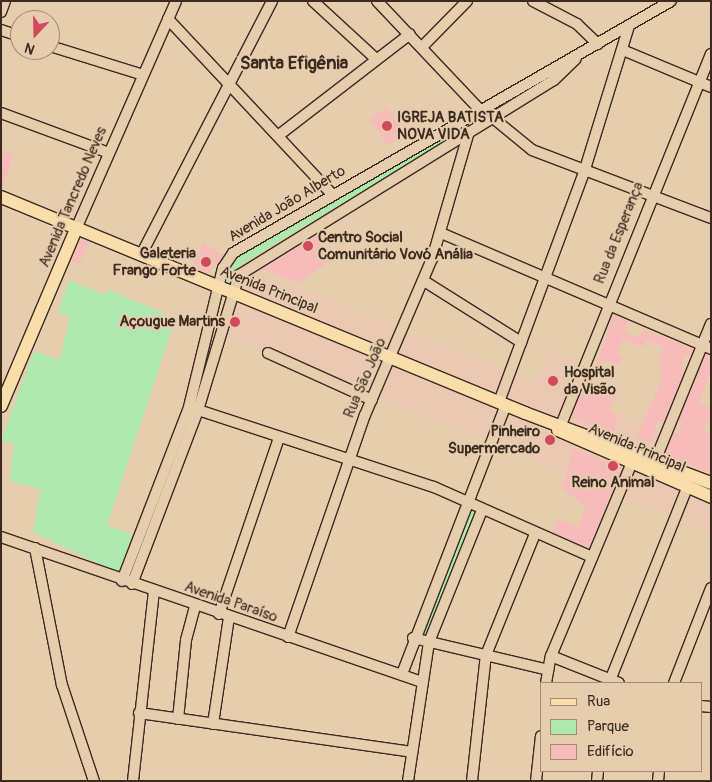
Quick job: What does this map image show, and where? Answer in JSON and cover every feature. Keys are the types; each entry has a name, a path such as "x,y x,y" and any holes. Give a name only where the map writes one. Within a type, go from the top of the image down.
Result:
{"main road":[{"name":"Avenida Principal","path":"1,197 503,403 631,465 711,497"},
{"name":"Avenida Tancredo Neves","path":"1,406 76,228"},
{"name":"Avenida Principal","path":"524,412 711,483"}],"street":[{"path":"1,12 5,1"},
{"name":"Avenida Tancredo Neves","path":"76,228 176,1"},
{"path":"141,255 272,1"},
{"path":"314,1 376,59"},
{"path":"376,1 423,46 480,110"},
{"path":"423,46 467,1"},
{"path":"534,1 577,24 598,44"},
{"name":"Avenida João Alberto","path":"193,408 223,268 239,248 331,193 580,55 671,1"},
{"path":"168,19 279,135 331,193"},
{"path":"402,674 412,638 467,501 503,403 521,342 586,169 625,51 629,26"},
{"path":"279,135 410,34"},
{"path":"60,49 143,75"},
{"path":"625,51 711,87"},
{"name":"Rua da Esperança","path":"560,425 606,305 711,54"},
{"name":"Avenida João Alberto","path":"127,582 193,408 239,274 254,262 554,80 580,55"},
{"path":"1,113 109,153"},
{"path":"493,118 526,146 652,192 711,218"},
{"name":"Rua São João","path":"288,637 349,460 390,357 424,281 441,234 470,132"},
{"path":"441,234 706,347"},
{"path":"424,281 521,342"},
{"path":"656,461 706,347 711,324"},
{"path":"268,353 372,400"},
{"path":"193,408 467,501 482,510 592,558"},
{"path":"213,724 224,616 279,438"},
{"path":"546,682 551,656 631,465"},
{"path":"551,656 612,682 687,488"},
{"path":"408,781 420,681 428,642 482,510"},
{"name":"Avenida Paraíso","path":"1,532 34,548"},
{"path":"472,781 486,655 535,534"},
{"name":"Avenida Paraíso","path":"1,537 194,606 420,681"},
{"path":"34,548 62,685 94,781"},
{"path":"674,682 711,588"},
{"path":"133,781 139,713 154,592"},
{"path":"178,719 186,640 194,606"},
{"path":"412,638 548,670"},
{"path":"139,713 412,752"},
{"path":"536,781 540,745"}],"shaded area":[{"path":"254,271 536,382 550,349 578,360 565,393 711,451 711,532 226,335"}],"green space":[{"path":"569,62 550,78 250,259 240,266 230,286 223,283 240,252"},
{"path":"69,280 105,295 108,289 175,319 107,525 134,535 118,573 33,532 41,489 10,481 14,443 1,441 34,351 60,360 70,316 58,312"},
{"path":"467,510 477,514 427,639 416,635"}],"building":[{"name":"IGREJA BATISTA NOVA VIDA","path":"387,107 405,134 387,145 370,119"},
{"path":"4,151 14,155 2,188 1,162"},
{"path":"60,205 76,211 73,218 57,211"},
{"name":"Centro Social Comunitário Vovó Anália","path":"317,235 333,259 298,283 262,269"},
{"path":"81,239 90,242 79,264 71,261"},
{"name":"Galeteria Frango Forte","path":"203,243 223,255 208,274 192,267"},
{"path":"613,314 628,321 625,333 639,338 643,329 693,349 690,356 685,354 680,368 685,370 663,423 658,421 650,442 637,438 662,378 659,360 664,347 646,340 643,347 623,339 617,354 622,356 619,366 605,360 600,371 595,368"},
{"path":"706,354 711,356 711,372 699,402 711,407 711,418 702,430 711,433 711,473 665,455 674,433 678,434 683,421 679,420"},
{"path":"609,384 620,388 609,411 619,415 612,433 572,417 581,393 586,395 590,385 607,391"},
{"path":"573,449 623,467 589,548 553,532 558,519 578,527 586,507 562,489"}],"place":[{"name":"IGREJA BATISTA NOVA VIDA","path":"387,126"},
{"name":"Centro Social Comunitário Vovó Anália","path":"308,246"},
{"name":"Galeteria Frango Forte","path":"206,262"},
{"name":"Açougue Martins","path":"235,322"},
{"name":"Hospital da Visão","path":"553,381"},
{"name":"Pinheiro Supermercado","path":"550,440"},
{"name":"Reino Animal","path":"613,466"}],"district":[{"name":"Santa Efigênia","path":"294,64"}]}
